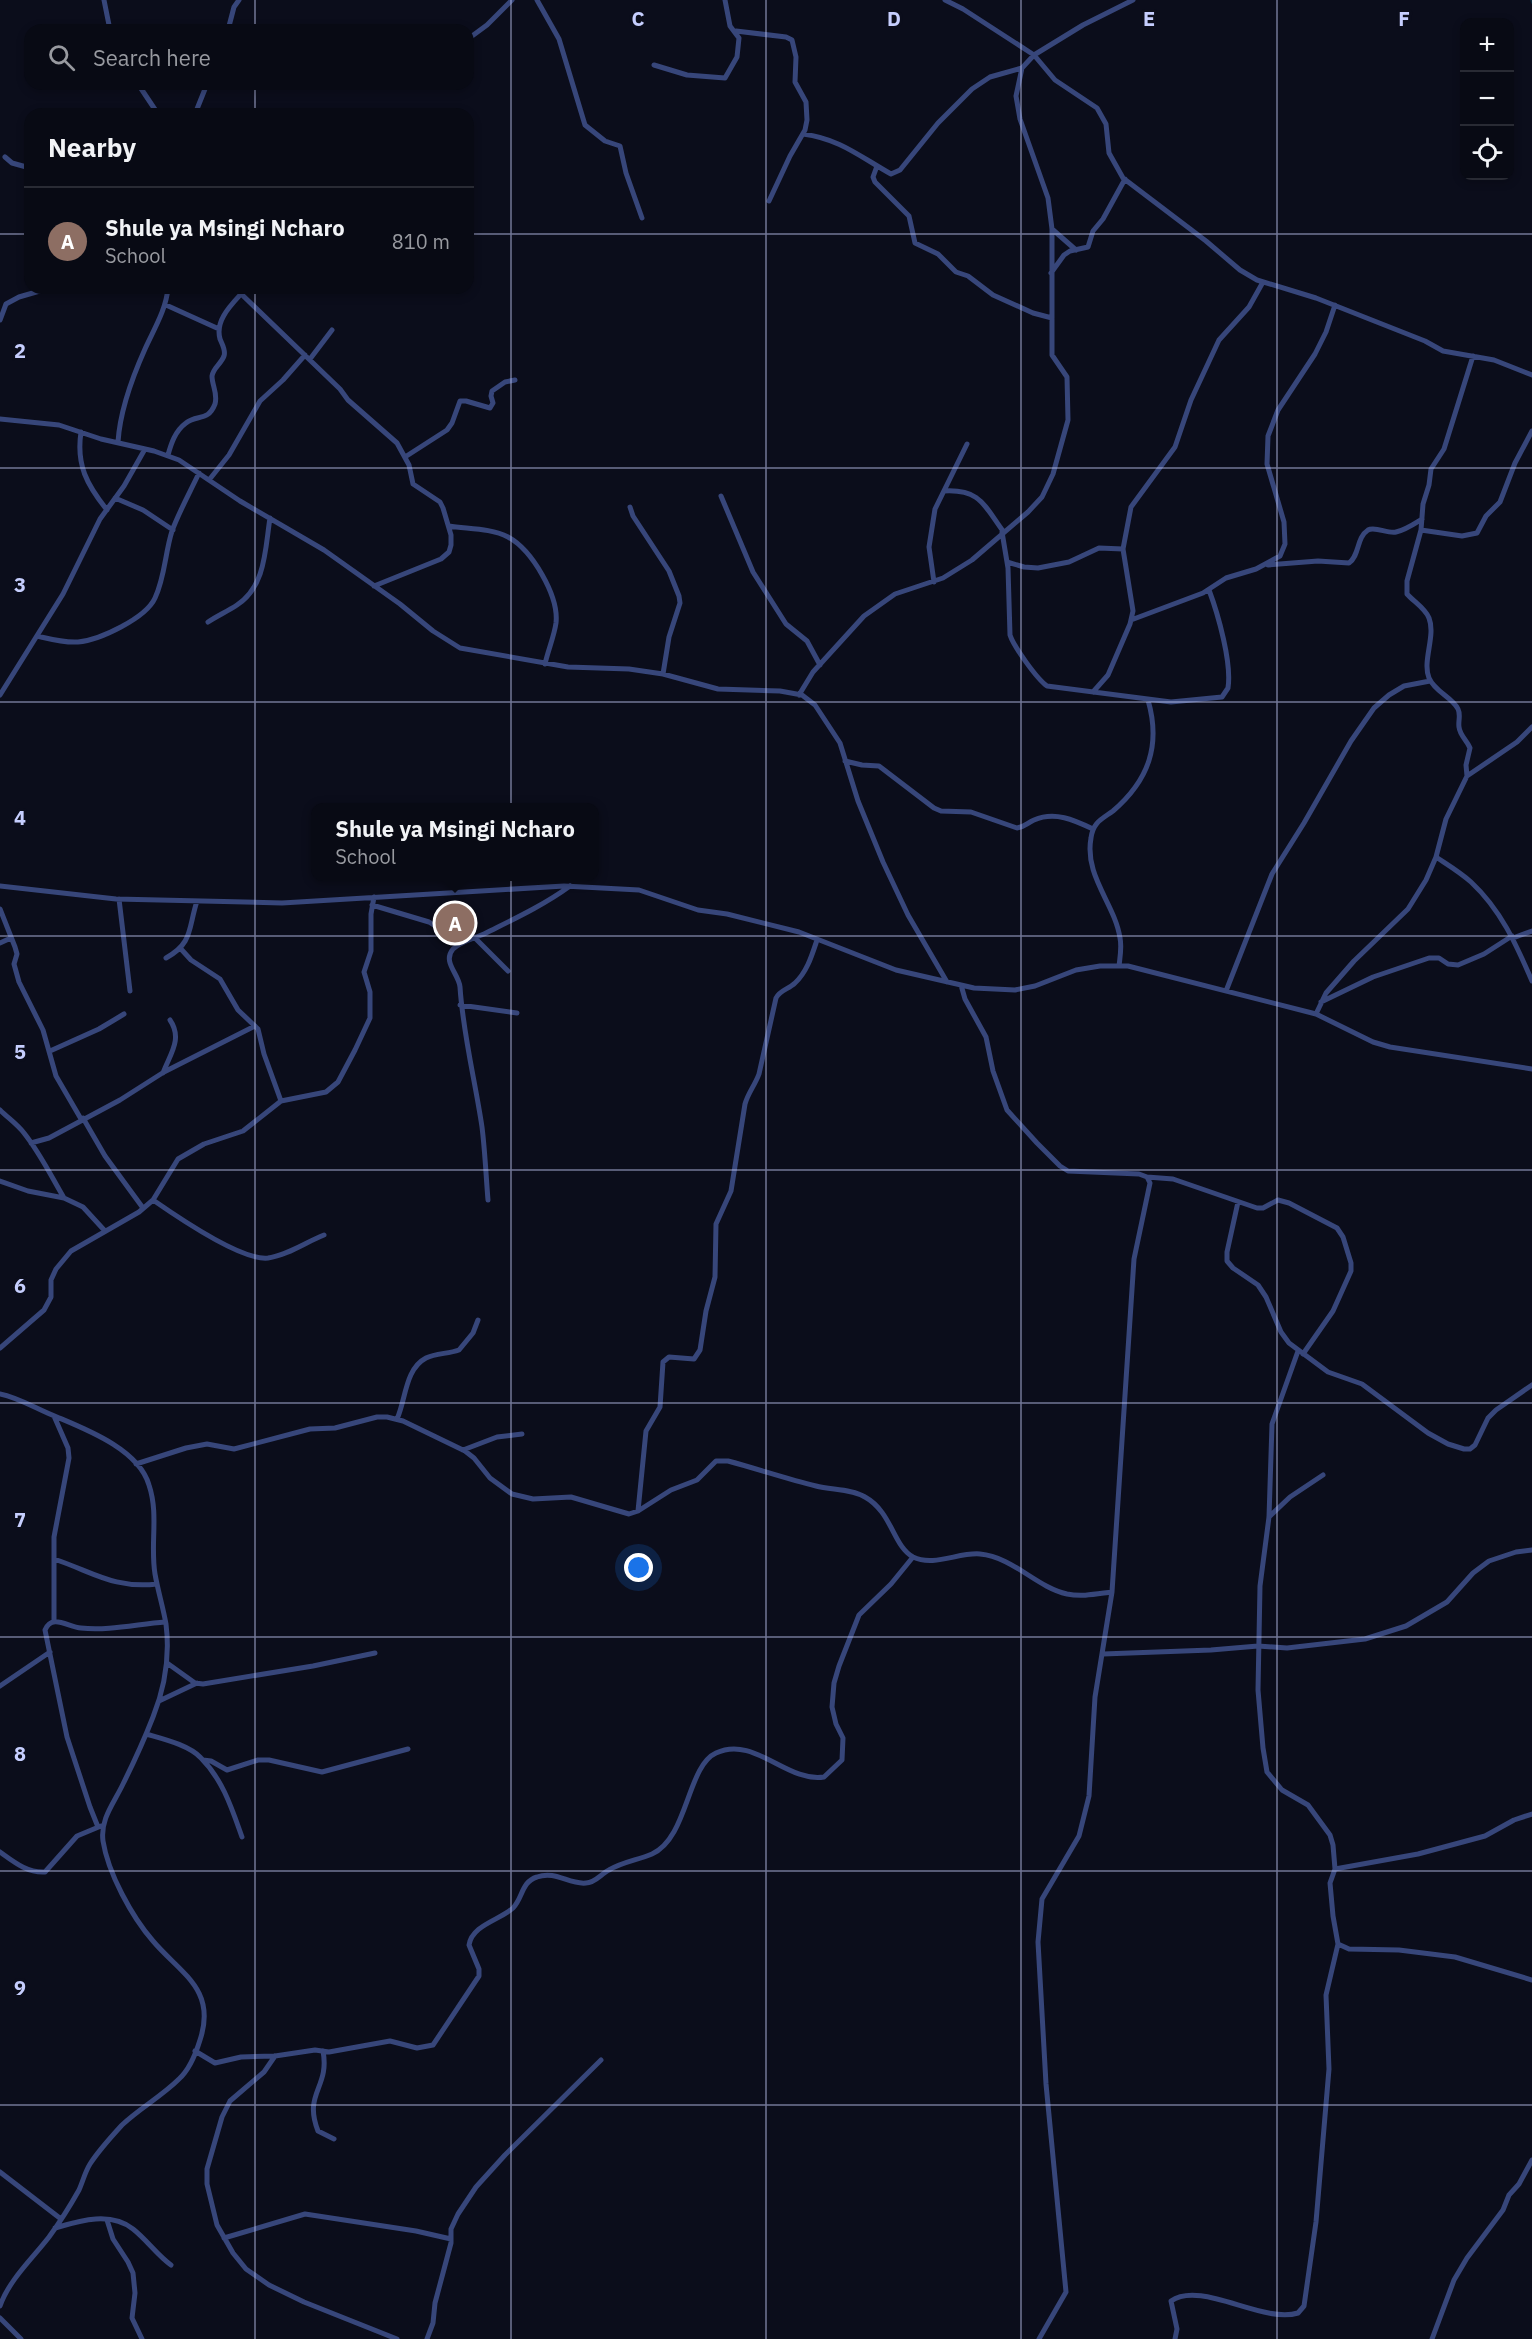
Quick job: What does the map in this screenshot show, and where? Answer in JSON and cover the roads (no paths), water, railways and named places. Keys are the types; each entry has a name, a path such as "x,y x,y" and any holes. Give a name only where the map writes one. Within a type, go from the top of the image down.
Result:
{"street":[{"path":"104,0 109,24"},
{"path":"230,24 239,0"},
{"path":"474,35 512,0"},
{"path":"537,0 559,39 585,125 605,141 620,146 623,151 624,165 642,218"},
{"path":"654,65 687,75 725,78 737,57 739,38 730,26 725,0"},
{"path":"945,0 963,9 1034,55 1055,80 1097,108 1106,124 1109,153 1125,179 1240,270 1263,282 1335,305 1425,341 1443,351 1494,360 1532,375"},
{"path":"799,695 820,665 864,616 895,594 934,582 972,560 1028,512 1042,496 1053,474 1068,420 1067,377 1052,355 1052,229 1048,198 1020,119 1016,96 1022,68 1034,55 1083,25 1133,0"},
{"path":"736,31 786,37 792,40 796,57 795,82 806,102 807,120 803,134 769,201"},
{"path":"803,134 824,137 843,145 891,174 897,173 938,123 972,89 990,77 1022,68"},
{"path":"142,90 154,108"},
{"path":"197,108 205,90"},
{"path":"4,157 12,163 24,166"},
{"path":"877,166 873,177 874,182 912,220 912,237 915,243 938,254 956,272 968,276 993,295 1033,313 1052,318"},
{"path":"1051,273 1064,255 1088,247 1093,231 1103,219 1125,179"},
{"path":"1052,229 1076,250"},
{"path":"1093,692 1108,675 1133,611 1123,549 1131,507 1175,447 1194,392 1219,340 1249,307 1263,282"},
{"path":"0,320 3,304 29,294"},
{"path":"118,442 122,413 130,388 144,350 166,305 167,294"},
{"path":"168,455 178,431 187,421 203,418 214,407 216,393 212,376 224,357 225,351 219,330 224,315 241,294 340,389 348,400 397,442 405,457 413,484 440,502 449,526 451,545 448,552 441,559 374,586"},
{"path":"166,305 219,330"},
{"path":"1131,620 1209,590 1226,578 1264,565 1280,556 1285,544 1284,522 1267,464 1268,436 1278,410 1315,354 1326,332 1335,305"},
{"path":"209,480 229,455 260,401 332,330"},
{"path":"1467,776 1466,765 1470,748 1459,729 1459,712 1457,707 1430,681 1428,664 1431,628 1429,617 1421,606 1407,594 1407,581 1421,530 1431,469 1444,449 1473,356"},
{"path":"405,457 447,430 460,401 490,408 493,403 492,391 505,382 515,380"},
{"path":"0,419 39,422 168,455 324,550 400,604 433,631 460,648 545,664 663,674 718,689 772,690 799,695 815,705 840,743 858,801 897,892 947,982"},
{"path":"1421,530 1462,536 1477,533 1486,516 1500,502 1515,463 1532,431"},
{"path":"81,432 78,449 81,468 92,490 107,510"},
{"path":"934,582 929,547 935,509 967,444"},
{"path":"0,695 63,594 71,574 107,510 145,449"},
{"path":"37,636 62,642 93,639 114,631 150,606 160,584 173,530 199,473"},
{"path":"944,491 964,491 981,500 1003,532 1007,561 1010,634 1013,644 1047,686 1171,702 1222,697 1229,683 1223,639 1209,590"},
{"path":"721,496 753,572 786,624 807,641 820,665"},
{"path":"116,498 143,510 173,530"},
{"path":"630,507 633,516 669,572 679,596 680,603 669,637 663,674"},
{"path":"208,622 239,604 253,589 261,573 270,518"},
{"path":"1264,565 1318,561 1349,563 1356,557 1360,540 1367,531 1372,529 1389,533 1397,532 1422,519"},
{"path":"449,526 485,530 507,536 530,556 552,592 556,611 556,624 545,664"},
{"path":"1007,561 1030,568 1069,562 1099,548 1123,549"},
{"path":"1226,991 1272,874 1351,741 1374,708 1389,695 1404,686 1430,681"},
{"path":"1119,966 1120,939 1112,912 1095,878 1090,854 1090,839 1099,819 1112,811 1137,785 1148,768 1153,747 1154,726 1148,700"},
{"path":"1316,1014 1326,993 1354,961 1408,909 1426,879 1436,856 1446,819 1467,776 1517,742 1532,727"},
{"path":"845,761 879,766 927,804 941,811 971,812 1017,828 1023,828 1032,821 1042,818 1061,816 1093,829"},
{"path":"1436,856 1470,881 1503,919 1532,981"},
{"path":"0,886 119,899 286,903 570,886 639,890 699,910 768,924 818,940 896,970 961,985 1015,990 1035,986 1076,970 1119,966 1157,972 1316,1014 1373,1042 1390,1047 1532,1069"},
{"path":"488,1200 482,1130 460,1005 460,987 449,958 452,951 462,943 556,897 570,886"},
{"path":"0,1348 44,1310 51,1297 51,1280 56,1269 70,1251 153,1200 178,1159 197,1147 243,1131 281,1101 326,1092 338,1082 370,1018 369,992 364,972 371,951 374,897"},
{"path":"119,899 130,991"},
{"path":"166,958 181,949 187,940 197,901"},
{"path":"372,905 429,922 462,943"},
{"path":"0,909 17,954 14,964 18,982 39,1020 56,1076 105,1156 143,1208"},
{"path":"1321,1002 1373,977 1429,958 1440,958 1448,964 1458,964 1484,954 1513,937 1532,931"},
{"path":"0,943 11,938"},
{"path":"475,938 508,971"},
{"path":"638,1511 646,1431 660,1407 663,1362 669,1357 694,1359 700,1350 706,1311 715,1277 716,1224 731,1191 745,1104 748,1092 759,1074 776,998 778,994 799,980 818,940"},
{"path":"181,949 191,960 220,979 238,1010 260,1033 262,1048 281,1101"},
{"path":"961,985 965,999 986,1037 1001,1098 1007,1110 1060,1166 1068,1171 1139,1174 1147,1177 1173,1179 1257,1209 1278,1200 1288,1203 1337,1228 1349,1253 1351,1271 1333,1311 1300,1352 1272,1424 1269,1517 1260,1586 1258,1690 1267,1772 1282,1790 1301,1799 1319,1819 1330,1835 1335,1869 1330,1883 1338,1944 1326,2001 1329,2069 1316,2222 1304,2306 1298,2313 1288,2315 1208,2297 1180,2296 1171,2301 1177,2329 1175,2339"},
{"path":"460,1005 517,1013"},
{"path":"50,1052 99,1029 124,1014"},
{"path":"163,1073 177,1036 170,1020"},
{"path":"32,1143 49,1137 120,1100 163,1073 255,1026"},
{"path":"0,1110 22,1130 32,1143 64,1198"},
{"path":"1039,2339 1066,2292 1046,2084 1038,1942 1041,1908 1042,1899 1079,1836 1089,1796 1095,1697 1112,1592 1134,1259 1150,1189 1147,1177"},
{"path":"0,1181 28,1191 64,1198 83,1207 105,1231"},
{"path":"153,1200 216,1240 260,1257 279,1255 324,1235"},
{"path":"1238,1202 1226,1258 1233,1268 1258,1285 1266,1297 1281,1332 1300,1352 1328,1372 1362,1384 1428,1433 1448,1444 1464,1449 1470,1449 1475,1444 1488,1418 1496,1410 1532,1385"},
{"path":"397,1419 410,1377 418,1364 435,1355 459,1350 473,1333 478,1320"},
{"path":"0,1394 101,1436 143,1470 154,1502 153,1552 168,1648 159,1701 122,1788 101,1826 77,1836 45,1872 31,1871 21,1867 0,1852"},
{"path":"54,1416 68,1448 69,1458 54,1538 54,1621"},
{"path":"136,1464 186,1448 207,1444 234,1449 310,1429 335,1428 377,1417 397,1419 463,1450 474,1458 502,1488 512,1494 533,1499 571,1497 629,1514 638,1511 671,1490 697,1480 716,1461 729,1461 816,1486 864,1496 884,1513 899,1543 914,1557 935,1560 982,1554 1021,1568 1048,1586 1064,1593 1082,1596 1112,1592"},
{"path":"463,1450 497,1437 522,1434"},
{"path":"1269,1517 1290,1497 1323,1475"},
{"path":"1103,1654 1258,1646 1287,1648 1365,1639 1414,1622 1448,1602 1482,1565 1495,1558 1532,1550"},
{"path":"195,2051 215,2063 241,2057 275,2056 315,2050 344,2050 390,2041 417,2048 433,2045 479,1976 479,1969 469,1945 473,1935 513,1907 523,1888 536,1877 552,1875 581,1883 592,1882 615,1867 658,1851 673,1835 703,1767 714,1753 730,1749 755,1754 808,1778 824,1777 842,1760 843,1738 836,1724 832,1707 833,1691 839,1666 854,1625 860,1615 914,1557"},
{"path":"54,1559 118,1583 157,1584"},
{"path":"0,2306 15,2279 61,2219 80,2188 88,2166 124,2124 181,2078 201,2038 202,1997 193,1981 151,1940 133,1914 107,1859 101,1826 90,1807 68,1737 45,1630 47,1624 54,1621 77,1628 91,1629 165,1622"},
{"path":"0,1686 50,1652"},
{"path":"167,1663 183,1676 203,1684 375,1653"},
{"path":"159,1701 197,1683"},
{"path":"146,1734 184,1748 203,1760 226,1793 242,1837"},
{"path":"203,1760 212,1761 227,1770 258,1760 269,1760 322,1772 408,1749"},
{"path":"1335,1869 1418,1854 1485,1836 1514,1820 1532,1814"},
{"path":"1338,1944 1349,1949 1399,1950 1455,1957 1532,1980"},
{"path":"323,2051 326,2063 324,2078 315,2094 312,2109 318,2131 334,2139"},
{"path":"275,2056 264,2072 230,2101 222,2117 207,2169 207,2184 217,2225 233,2253 246,2269 269,2285 304,2302 397,2339"},
{"path":"427,2339 433,2323 436,2295 451,2239 451,2229 458,2214 476,2187 542,2117 601,2060"},
{"path":"1432,2339 1454,2280 1467,2258 1503,2210 1507,2199 1519,2184 1532,2160"},
{"path":"0,2172 61,2219"},
{"path":"225,2238 305,2214 416,2231 451,2239"},
{"path":"55,2228 96,2218 133,2228 161,2258 171,2265"},
{"path":"107,2220 113,2239 133,2273 135,2293 132,2318 142,2339"},
{"path":"0,2318 21,2339"}],"place":[{"name":"Shule ya Msingi Ncharo","path":"455,923"}]}
